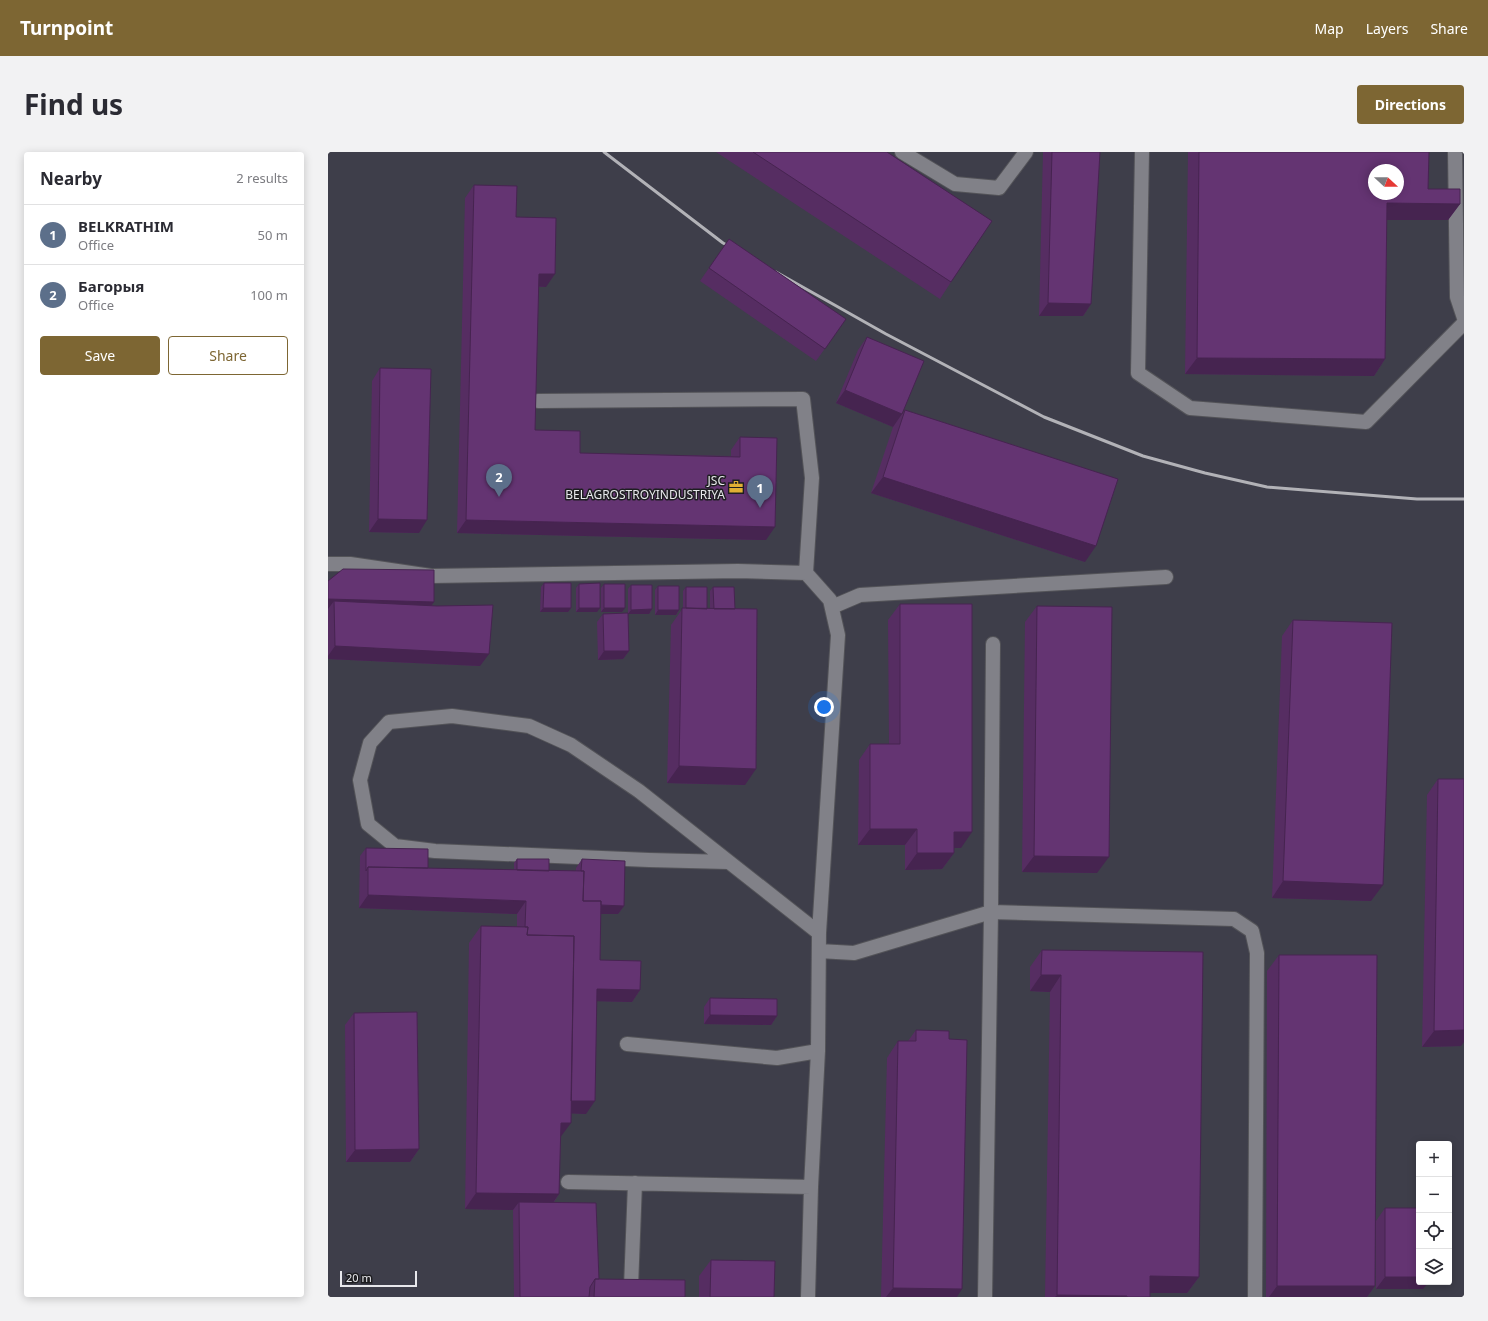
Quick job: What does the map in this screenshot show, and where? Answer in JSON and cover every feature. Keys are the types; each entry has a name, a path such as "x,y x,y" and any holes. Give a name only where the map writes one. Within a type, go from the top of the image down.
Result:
{"lane":[{"path":"902,152 955,184 999,188 1026,152"},
{"path":"1142,152 1138,372 1190,408 1366,422 1464,323"},
{"path":"1455,152 1457,297 1464,318"},
{"path":"538,400 803,399 812,478 806,573 830,600 838,635 819,933 818,1051 811,1187 808,1297"},
{"path":"328,564 350,564 431,576 738,571 806,573"},
{"path":"832,607 860,595 1166,577"},
{"path":"985,1297 991,912 993,644"},
{"path":"728,862 435,851 395,846 368,824 360,780 370,743 389,722 452,716 529,726 578,749 639,791 819,933"},
{"path":"819,951 854,953 991,912 1234,919 1252,931 1257,953 1255,1297"},
{"path":"627,1044 777,1058 818,1051"},
{"path":"568,1182 811,1187"},
{"path":"631,1287 635,1183"}],"shaded area":[{"path":"328,152 1464,152 1464,1297 328,1297"}],"building":[{"path":"753,152 887,152 992,221 951,282"},
{"path":"1052,152 1100,152 1091,304 1048,303"},
{"path":"1199,152 1429,152 1428,189 1460,189 1460,204 1387,203 1385,359 1197,358"},
{"path":"474,185 517,186 516,217 556,218 555,274 539,274 535,430 580,431 580,453 740,457 740,437 777,438 775,527 466,520"},
{"path":"729,239 846,319 825,349 709,268"},
{"path":"867,337 924,361 902,414 845,390"},
{"path":"380,368 431,369 427,520 378,519"},
{"path":"905,410 1118,479 1096,546 883,477"},
{"path":"343,569 434,570 434,602 328,599 328,581"},
{"path":"544,583 571,583 571,608 543,608"},
{"path":"600,583 600,608 579,608 579,584"},
{"path":"604,584 625,584 625,608 604,608"},
{"path":"631,585 652,585 652,609 631,610"},
{"path":"658,586 679,586 679,610 658,610"},
{"path":"686,587 707,587 707,609 686,608"},
{"path":"713,587 734,587 735,609 714,609"},
{"path":"334,601 437,606 493,605 489,654 335,646"},
{"path":"900,604 972,604 972,832 954,832 954,853 917,853 917,829 870,829 870,744 900,744"},
{"path":"1037,606 1112,607 1109,857 1034,856"},
{"path":"682,608 757,609 756,769 679,766"},
{"path":"628,613 629,651 604,651 603,614"},
{"path":"1293,620 1392,623 1383,885 1283,881"},
{"path":"1438,779 1464,779 1464,1030 1434,1031"},
{"path":"366,848 428,849 428,868 368,867 366,871"},
{"path":"517,859 549,859 549,871 517,870"},
{"path":"582,859 625,861 624,906 601,905 601,901 583,901 584,871 581,871"},
{"path":"368,867 584,871 583,901 601,901 600,960 641,961 640,990 597,989 595,1101 571,1101 574,936 527,935 528,927 525,927 526,901 368,895"},
{"path":"481,926 528,927 527,935 574,936 571,1123 561,1123 559,1194 476,1193"},
{"path":"1042,950 1203,952 1199,1277 1150,1276 1150,1297 1057,1295 1061,975 1041,975"},
{"path":"1279,955 1377,955 1375,1286 1277,1286"},
{"path":"710,998 777,999 777,1016 710,1015"},
{"path":"417,1012 419,1149 355,1150 354,1013"},
{"path":"916,1030 949,1031 949,1039 967,1040 962,1289 893,1288 898,1041 916,1041"},
{"path":"519,1202 596,1203 599,1279 595,1279 590,1287 589,1297 520,1297"},
{"path":"1385,1208 1416,1208 1416,1277 1385,1277"},
{"path":"711,1260 775,1261 774,1297 710,1297"},
{"path":"595,1279 685,1280 685,1297 594,1297"}],"railway":[{"path":"604,152 723,243 734,249"},
{"path":"776,272 886,334 1044,417 1143,456 1205,473 1267,487 1417,499 1464,499"}],"place":[{"name":"JSC BELAGROSTROYINDUSTRIYA","path":"736,487"},
{"name":"Багорыя","path":"499,497"},
{"name":"BELKRATHIM","path":"760,508"}]}
